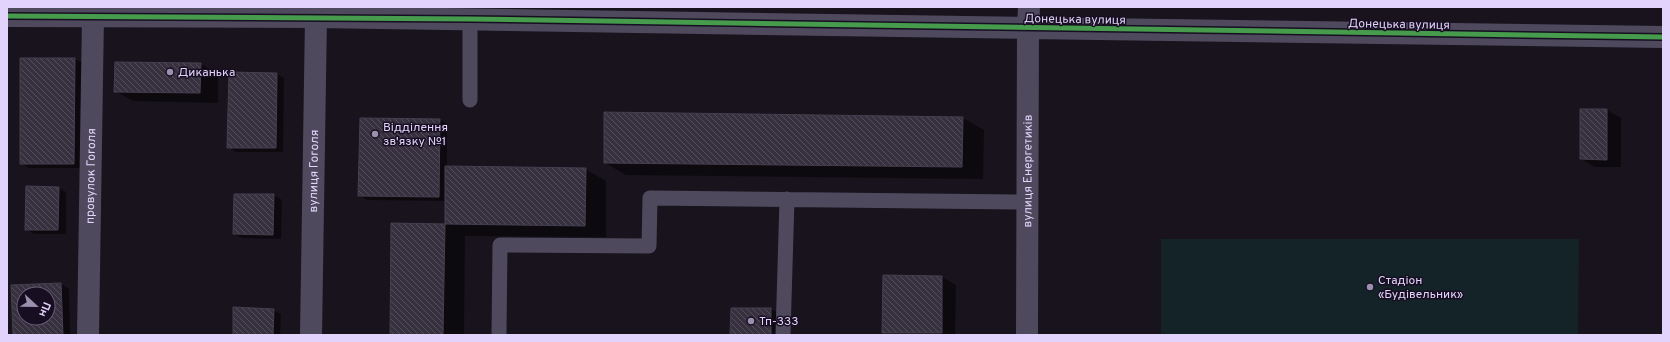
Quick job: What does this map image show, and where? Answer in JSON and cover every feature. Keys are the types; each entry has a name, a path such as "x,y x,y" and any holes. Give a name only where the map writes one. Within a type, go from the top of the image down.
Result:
{"street":[{"name":"Донецька вулиця","path":"7,16 316,12 470,19 1029,17 1562,37 1663,37"},
{"name":"вулиця Гоголя","path":"311,335 316,12"},
{"name":"провулок Гоголя","path":"88,335 93,16"},
{"name":"вулиця Енергетиків","path":"1027,335 1029,17"}],"lane":[{"path":"470,19 470,100"},
{"path":"499,335 500,244 649,246 650,198 1028,202"},
{"path":"783,335 787,199"}],"shaded area":[{"name":"Стадіон «Будівельник»","path":"1161,239 1579,239 1578,335 1161,335"}],"building":[{"path":"20,58 75,58 74,164 20,164"},
{"path":"115,62 201,63 200,93 114,92"},
{"path":"229,72 277,73 276,148 227,148"},
{"path":"1580,109 1607,109 1607,160 1580,159"},
{"path":"604,112 963,117 962,167 604,163"},
{"path":"360,118 440,119 439,197 358,196"},
{"path":"445,166 586,168 585,226 445,224"},
{"path":"26,186 59,187 58,230 25,230"},
{"path":"234,194 274,194 273,235 233,234"},
{"path":"391,223 445,224 443,335 390,335"},
{"path":"883,275 942,276 942,333 882,333"},
{"path":"61,283 63,335 13,335 11,285"},
{"path":"233,307 274,309 273,335 233,335"},
{"name":"Тп-333","path":"731,308 771,308 771,335 730,335"}],"cycle path":[{"path":"7,16 470,19 1663,37"}],"place":[{"name":"Диканька","path":"170,72"},
{"name":"Відділення зв'язку №1","path":"375,134"},
{"name":"Стадіон «Будівельник»","path":"1370,287"},
{"name":"Тп-333","path":"751,321"}]}
